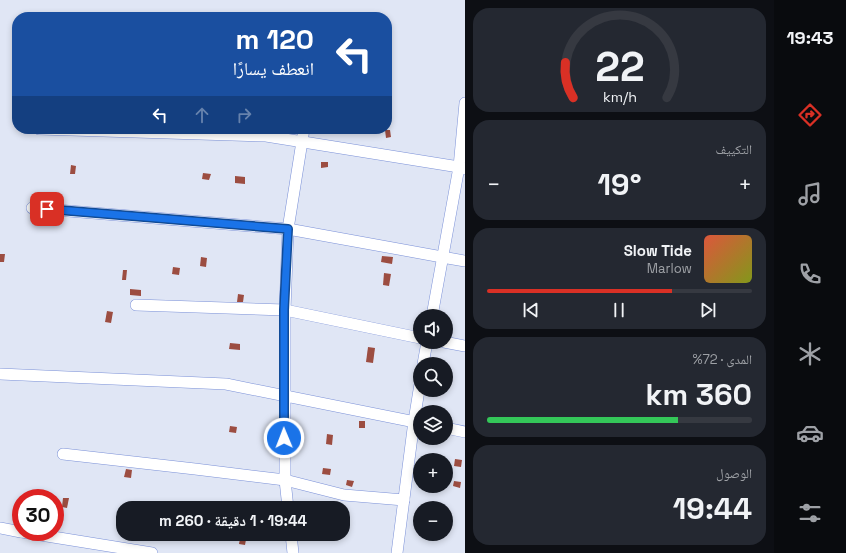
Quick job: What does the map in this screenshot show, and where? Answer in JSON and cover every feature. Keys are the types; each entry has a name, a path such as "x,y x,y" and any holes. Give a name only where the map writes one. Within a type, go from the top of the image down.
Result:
{"street":[{"path":"433,309 442,257 462,168 465,103"},
{"path":"201,134 266,136 462,168"},
{"path":"287,501 285,480 284,310 288,229 303,134"},
{"path":"32,208 288,229 465,261"},
{"path":"136,304 284,310 413,337"},
{"path":"453,344 465,346"},
{"path":"0,374 226,384 413,421"},
{"path":"453,429 465,432"},
{"path":"397,553 413,445"},
{"path":"63,454 285,480 344,495 404,500"},
{"path":"0,528 12,530"},
{"path":"64,539 152,553"},
{"path":"292,541 293,553"}],"building":[{"path":"386,134 391,134 391,137 386,138"},
{"path":"321,162 328,162 328,167 321,168"},
{"path":"71,165 76,166 75,174 70,174"},
{"path":"203,173 211,174 209,180 202,179"},
{"path":"235,176 245,177 245,184 235,183"},
{"path":"0,254 5,254 4,262 0,262"},
{"path":"382,256 393,257 392,264 381,262"},
{"path":"201,257 207,258 206,267 200,266"},
{"path":"173,267 180,268 179,275 172,274"},
{"path":"123,270 127,270 126,280 122,280"},
{"path":"384,273 391,274 389,286 383,285"},
{"path":"130,289 141,290 141,296 130,295"},
{"path":"238,294 244,295 243,302 237,302"},
{"path":"107,311 113,312 111,323 105,322"},
{"path":"230,343 240,344 240,350 229,349"},
{"path":"368,347 375,348 373,363 366,362"},
{"path":"359,421 365,421 365,428 359,428"},
{"path":"230,426 237,427 236,433 229,432"},
{"path":"327,434 333,435 332,445 326,444"},
{"path":"455,459 462,460 461,467 454,466"},
{"path":"323,468 331,469 330,475 322,474"},
{"path":"126,469 132,470 131,478 124,477"},
{"path":"347,480 354,481 352,487 346,485"},
{"path":"454,481 461,482 460,488 453,486"},
{"path":"64,498 69,498 67,508 64,507"},
{"path":"240,541 246,541 245,545 239,544"}],"route":[{"path":"47,209 288,229 284,310 284,438"}]}
